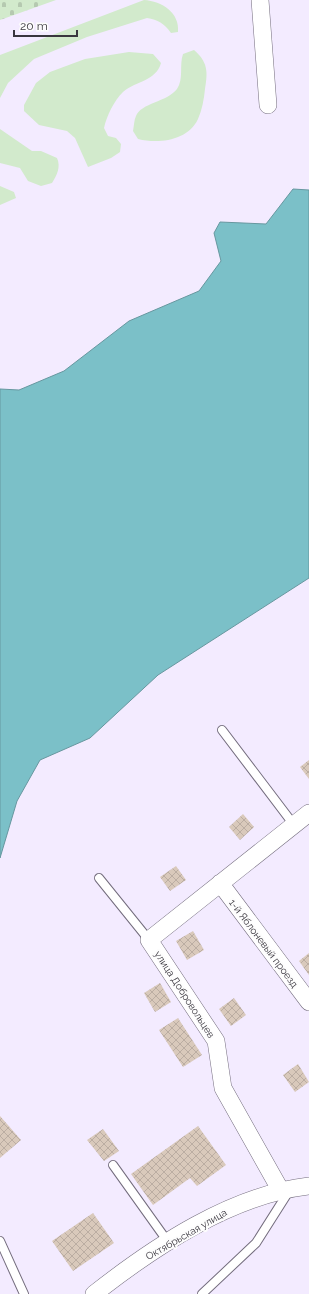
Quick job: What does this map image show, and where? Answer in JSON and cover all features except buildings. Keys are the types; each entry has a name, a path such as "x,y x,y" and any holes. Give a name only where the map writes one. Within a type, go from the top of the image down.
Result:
{"street":[{"path":"260,0 268,105"},
{"name":"улица Добровольцев","path":"286,1189 223,1088 216,1041 149,940 309,813"},
{"name":"1-й Яблоневый проезд","path":"220,883 309,1002"},
{"name":"Октябрьская улица","path":"94,1294 168,1242 224,1211 269,1193 309,1186"}],"lane":[{"path":"222,730 294,825"},
{"path":"100,878 149,940"},
{"path":"113,1165 168,1242"},
{"path":"202,1294 256,1243 286,1189"},
{"path":"0,1241 24,1294"}],"green space":[{"path":"0,0 56,0 0,20"},
{"path":"144,0 157,3 168,9 176,19 178,32 171,33 160,22 147,18 87,37 34,59 8,83 0,98 0,55"},
{"path":"194,50 202,59 207,72 202,108 198,119 187,132 172,139 154,141 138,139 133,131 136,116 143,108 167,97 177,89 181,76 183,54"},
{"path":"129,52 153,54 161,63 155,74 123,92 109,113 104,128 108,136 116,138 121,144 120,152 111,158 88,167 75,138 67,131 39,125 24,111 24,105 36,83 50,72 85,59"},
{"path":"0,129 32,151 41,151 57,158 59,165 58,171 52,183 41,186 28,181 20,168 0,163"},
{"path":"0,186 14,192 16,198 0,205"}],"shaded area":[{"path":"293,189 309,190 309,578 158,675 90,738 40,760 17,801 0,858 0,389 19,390 64,371 129,321 199,291 221,261 214,233 220,222 266,224"}]}
